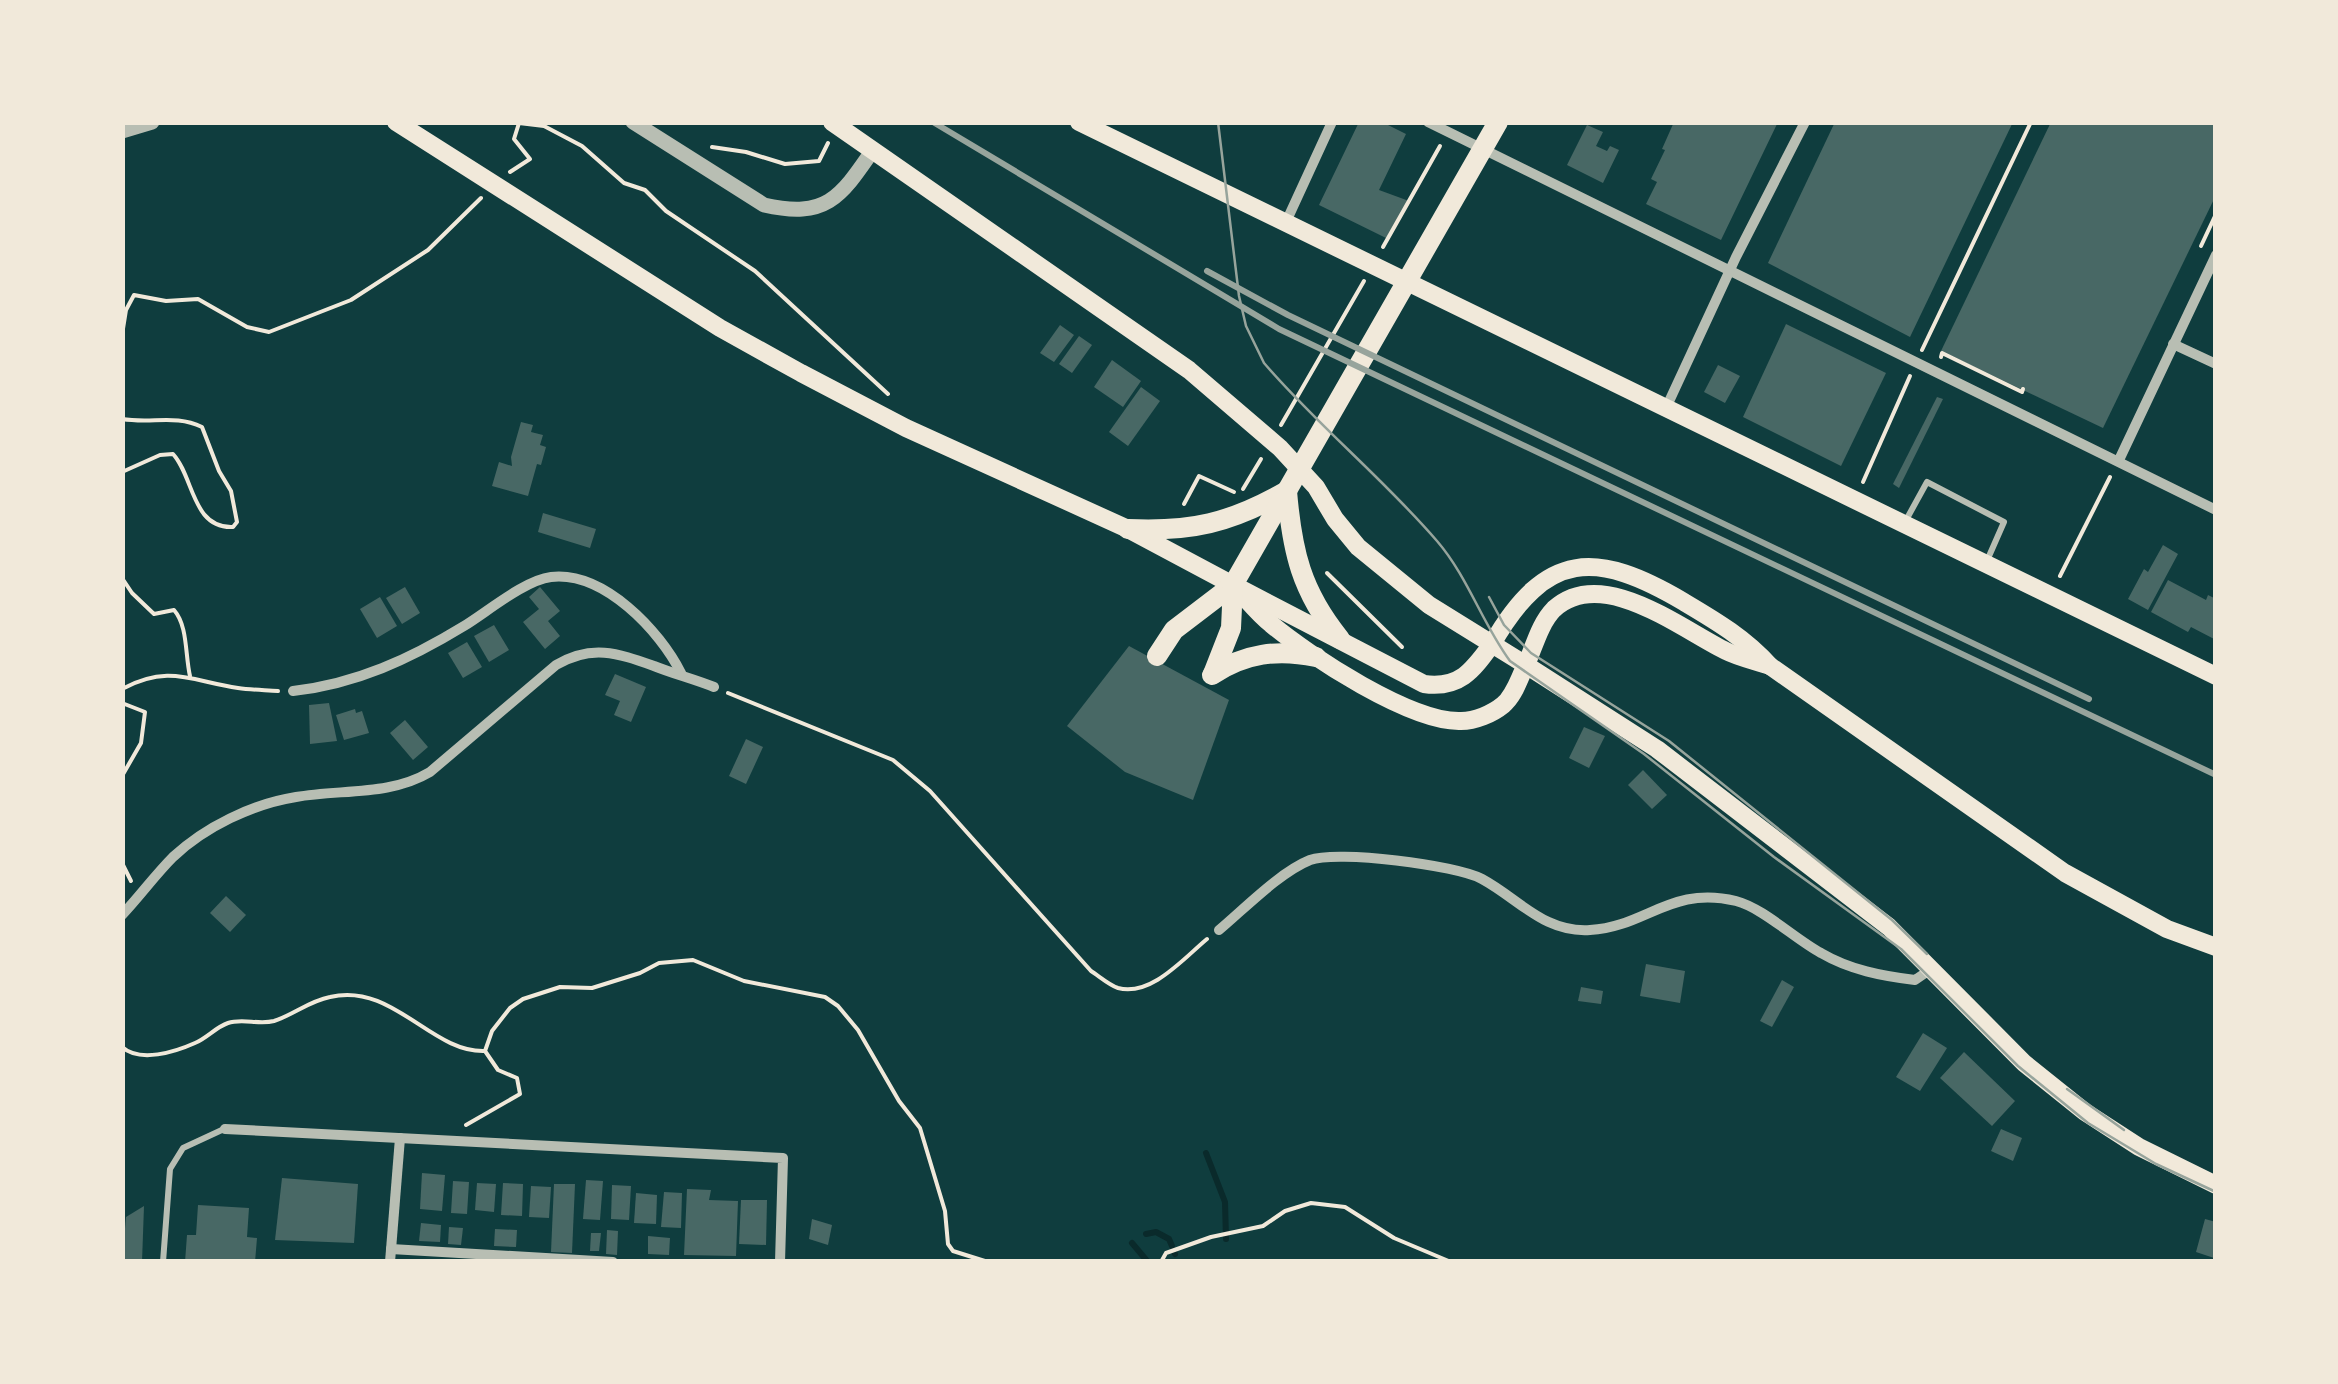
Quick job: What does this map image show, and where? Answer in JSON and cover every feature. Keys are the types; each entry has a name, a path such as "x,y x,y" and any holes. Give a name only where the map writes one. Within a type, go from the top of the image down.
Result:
{"highway":[{"path":"1316,658 1288,651 1266,653 1226,666 1210,680 1231,628 1234,585 1498,122"},
{"path":"1128,528 1188,528 1222,522 1286,491"},
{"path":"1286,491 1298,566 1318,612 1340,638"},
{"path":"1157,656 1174,630 1234,585"}],"main road":[{"path":"396,122 720,328 892,421 1128,528 1424,684 1440,686 1466,677 1518,602 1555,576 1588,567 1612,568 1642,577 1748,642 1770,666 2065,873 2167,929 2216,947"},
{"path":"1079,122 2216,676"},
{"path":"833,123 1189,370 1280,448 1316,487 1358,547 1429,605 1657,749 1735,806 1889,927 2024,1063 2085,1112 2139,1147 2216,1185"},
{"path":"1234,585 1269,622 1316,658 1416,710 1460,722 1505,704 1548,617 1575,598 1604,594 1646,608 1730,653 1770,666"}],"street":[{"path":"122,132 152,122"},
{"path":"633,122 764,205 808,210 829,204 846,188 873,150"},
{"path":"1286,222 1332,122"},
{"path":"1428,122 2216,510"},
{"path":"1666,408 1805,122"},
{"path":"2119,460 2216,254"},
{"path":"2173,344 2216,364"},
{"path":"293,692 350,682 380,670 550,576 596,586 616,598 670,652 681,673"},
{"path":"122,915 175,856 210,830 246,811 296,797 414,781 430,772 556,665 573,656 606,651 714,687"},
{"path":"1219,930 1289,872 1311,860 1340,856 1456,869 1484,880 1554,927 1591,930 1626,921 1674,900 1702,896 1740,902 1822,954 1874,975 1915,980 1931,969"},
{"path":"225,1129 783,1158 780,1262"},
{"path":"390,1262 400,1138"},
{"path":"391,1248 613,1262"}],"lane":[{"path":"1905,523 1927,482 2004,522 1986,564"},
{"path":"162,1262 170,1169 183,1148 225,1129"}],"path":[{"path":"1925,344 2031,122"},
{"path":"500,178 530,159 514,139 520,123 544,126 582,146 624,183 645,190 666,210 755,270 882,387 896,404 892,421"},
{"path":"684,153 715,147 784,164 819,161 825,154 833,123"},
{"path":"1383,248 1446,135"},
{"path":"122,334 126,310 134,295 166,301 198,299 247,327 269,332 292,326 351,300 428,250 489,189"},
{"path":"1277,432 1365,279"},
{"path":"1942,355 2023,390"},
{"path":"1855,500 1907,383"},
{"path":"122,419 144,422 183,418 202,427 219,472 231,491 237,522 233,527 222,528 208,521 173,454 160,455 122,472"},
{"path":"1229,499 1242,491 1268,447"},
{"path":"2051,596 2119,460"},
{"path":"1183,507 1198,476 1242,495"},
{"path":"1326,572 1411,657"},
{"path":"122,578 154,614 174,610 179,614 190,676"},
{"path":"122,689 146,676 190,676 238,688 293,692"},
{"path":"714,687 894,760 930,790 1091,971 1117,988 1138,989 1156,980 1219,930"},
{"path":"122,703 145,712 141,743 122,776"},
{"path":"122,864 131,878 133,892"},
{"path":"485,1051 492,1031 510,1008 523,999 560,987 592,988 658,963 693,960 744,982 825,997 858,1030 899,1101 920,1128 945,1211 948,1244 953,1251 988,1262"},
{"path":"122,1047 142,1055 167,1053 196,1043 229,1022 272,1022 335,995 366,998 401,1010 465,1050 485,1051"},
{"path":"463,1141 466,1123 524,1095 517,1078 498,1070 485,1051"},
{"path":"1160,1262 1166,1253 1263,1226 1285,1211 1311,1204 1344,1207 1394,1238 1451,1262"}],"building":[{"path":"1359,122 1382,122 1406,134 1379,190 1409,201 1386,238 1319,205"},
{"path":"1674,122 1778,122 1721,240 1646,204 1657,182 1651,179"},
{"path":"1835,122 2013,122 1910,337 1768,263"},
{"path":"2051,122 2216,122 2216,195 2103,428 1941,351"},
{"path":"1587,125 1603,132 1596,146 1607,151 1610,146 1619,150 1603,183 1567,165"},
{"path":"1786,324 1886,373 1841,466 1743,417"},
{"path":"1060,325 1074,335 1054,362 1040,353"},
{"path":"1079,336 1092,345 1072,373 1059,364"},
{"path":"1112,360 1141,381 1123,407 1094,387"},
{"path":"1718,365 1740,376 1725,403 1704,392"},
{"path":"1141,387 1160,401 1128,446 1109,432"},
{"path":"1937,397 1943,399 1899,488 1893,484"},
{"path":"521,422 533,425 531,432 543,435 540,445 546,447 528,496 492,486 499,462 512,466"},
{"path":"543,513 596,529 590,548 538,532"},
{"path":"2163,545 2178,554 2148,610 2128,599"},
{"path":"2168,580 2206,600 2208,595 2216,599 2216,640 2191,627 2188,632 2151,612"},
{"path":"405,587 420,613 402,624 386,598"},
{"path":"540,587 560,611 548,621 560,636 545,649 523,622 539,609 529,597"},
{"path":"380,597 397,626 377,638 360,609"},
{"path":"494,625 509,650 489,662 474,636"},
{"path":"467,642 482,667 463,678 448,653"},
{"path":"1129,646 1229,700 1193,800 1125,772 1067,726"},
{"path":"615,674 646,687 631,722 614,715 620,701 605,695"},
{"path":"329,703 337,741 310,744 309,705"},
{"path":"355,709 356,713 362,711 369,733 344,740 336,715"},
{"path":"405,720 428,747 413,760 390,733"},
{"path":"1584,727 1605,736 1589,768 1569,758"},
{"path":"746,739 763,747 746,784 729,776"},
{"path":"1643,770 1667,795 1652,809 1628,785"},
{"path":"226,896 246,915 230,932 210,913"},
{"path":"1646,964 1685,971 1680,1003 1640,996"},
{"path":"1782,980 1794,987 1772,1027 1760,1021"},
{"path":"1581,987 1603,991 1601,1004 1578,1001"},
{"path":"1923,1033 1947,1048 1920,1091 1896,1077"},
{"path":"1964,1052 2015,1101 1992,1126 1940,1078"},
{"path":"2001,1129 2022,1138 2013,1161 1991,1151"},
{"path":"422,1173 445,1175 442,1211 420,1209"},
{"path":"282,1178 358,1184 354,1243 275,1240"},
{"path":"586,1180 603,1181 600,1220 583,1219"},
{"path":"453,1181 469,1182 467,1214 451,1213"},
{"path":"477,1183 496,1184 494,1212 475,1210"},
{"path":"503,1183 523,1184 522,1216 501,1215"},
{"path":"554,1184 575,1184 572,1253 551,1252"},
{"path":"612,1185 631,1186 629,1220 611,1219"},
{"path":"531,1186 551,1187 549,1218 529,1217"},
{"path":"687,1189 711,1190 709,1200 738,1201 736,1256 684,1255"},
{"path":"664,1192 682,1193 681,1228 661,1227"},
{"path":"636,1193 657,1195 656,1224 634,1223"},
{"path":"741,1200 767,1200 766,1245 739,1244"},
{"path":"198,1205 249,1208 247,1237 257,1238 255,1262 185,1262 187,1235 196,1235"},
{"path":"144,1206 142,1262 122,1262 126,1217"},
{"path":"812,1219 832,1225 828,1245 809,1239"},
{"path":"2205,1219 2216,1222 2214,1258 2196,1252"},
{"path":"421,1223 441,1225 440,1242 419,1241"},
{"path":"449,1227 463,1228 461,1245 448,1244"},
{"path":"495,1229 517,1230 516,1247 494,1246"},
{"path":"607,1230 618,1231 617,1255 606,1254"},
{"path":"591,1233 601,1233 599,1251 590,1251"},
{"path":"648,1236 670,1238 669,1255 648,1254"}],"waterway":[{"path":"1206,1153 1225,1202 1226,1239"},
{"path":"1146,1234 1156,1232 1169,1239 1172,1246"},
{"path":"1132,1243 1148,1262"}],"tram line":[{"path":"1218,122 1239,296 1246,326 1264,363 1437,541 1510,661 1644,754 1774,857 1901,949 2018,1066 2088,1123 2156,1164 2216,1192"},
{"path":"1489,597 1504,625 1531,653 1669,741 1892,920 1927,954"},
{"path":"2067,1089 2124,1130"}],"railway":[{"path":"933,122 1279,329 2216,775"},
{"path":"1207,271 1288,315 2089,699"}]}
